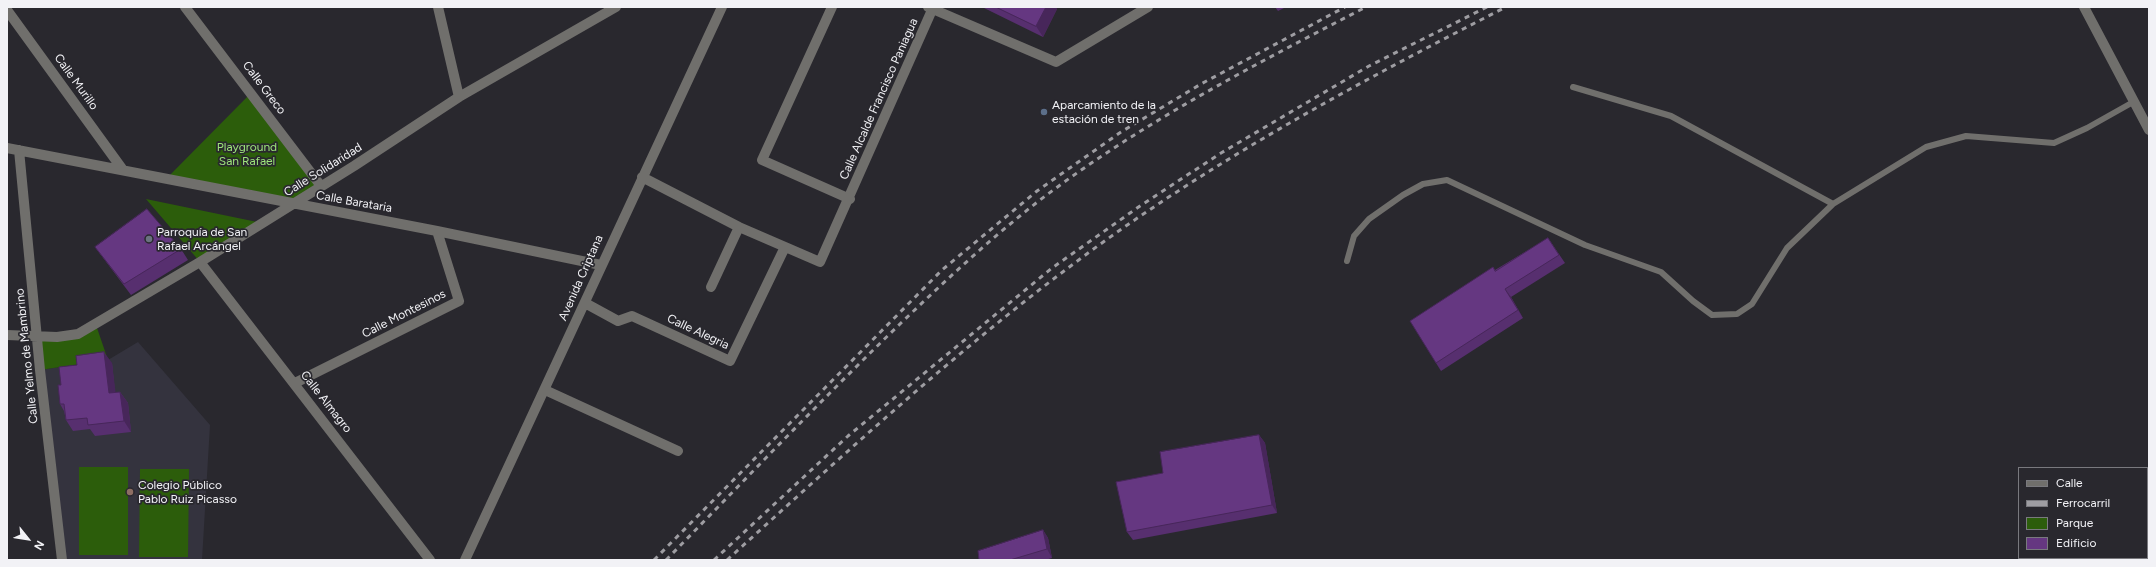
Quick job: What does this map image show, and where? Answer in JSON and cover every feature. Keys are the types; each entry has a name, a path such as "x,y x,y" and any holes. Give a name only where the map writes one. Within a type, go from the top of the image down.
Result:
{"street":[{"name":"Calle Greco","path":"185,7 321,186"},
{"path":"438,7 459,97"},
{"name":"Calle Solidaridad","path":"7,335 57,337 78,334 200,262 459,97 616,7"},
{"name":"Avenida Criptana","path":"465,560 545,390 601,264 722,7"},
{"path":"832,7 762,160 850,199"},
{"path":"930,8 1056,62 1148,7"},
{"path":"2084,7 2149,130"},
{"name":"Calle Alcalde Francisco Paniagua","path":"785,247 820,262 850,199 930,8"},
{"name":"Calle Murillo","path":"7,10 123,170"},
{"name":"Calle Barataria","path":"7,148 292,204 437,230 601,264"},
{"name":"Calle Yelmo de Mambrino","path":"19,150 40,370 62,560"},
{"path":"642,177 739,227 785,247"},
{"path":"711,287 739,227"},
{"name":"Calle Montesinos","path":"295,383 459,301 437,230"},
{"name":"Calle Alegria","path":"585,302 618,321 632,316 730,361 785,247"},
{"name":"Calle Almagro","path":"200,262 295,383 430,560"},
{"path":"545,390 678,451"}],"lane":[{"path":"1573,87 1671,116 1833,204"},
{"path":"1347,261 1354,236 1368,219 1403,195 1423,184 1448,180 1585,245 1661,272 1693,301 1712,315 1737,314 1752,304 1787,248 1833,204 1926,148 1966,136 2054,143 2087,128 2135,101"}],"shaded area":[{"name":"Colegio Público Pablo Ruiz Picasso","path":"138,342 210,425 202,560 62,560 40,370 108,360"}],"green space":[{"name":"Playground San Rafael","path":"251,93 321,186 292,204 166,179"},
{"path":"146,199 262,223 200,262"},
{"path":"96,325 108,360 40,370 38,337 57,337"},
{"path":"79,467 128,467 128,555 79,555"},
{"path":"140,469 189,469 188,557 139,557"}],"building":[{"path":"996,7 1046,7 1036,26"},
{"name":"Parroquía de San Rafael Arcángel","path":"147,209 181,249 124,284 95,247"},
{"path":"1548,238 1559,255 1505,289 1518,310 1436,363 1410,321 1493,267 1495,271"},
{"path":"104,352 109,393 120,392 124,421 88,425 87,418 66,420 64,404 60,404 58,385 61,385 59,367 77,365 76,356"},
{"path":"1259,435 1272,505 1127,532 1116,482 1163,473 1160,452"},
{"path":"1043,530 1047,549 1010,560 979,560 978,551"}],"railway":[{"path":"654,560 942,270 1037,191 1121,132 1201,84 1345,7"},
{"path":"666,560 812,411 901,323 1004,229 1040,200 1078,172 1158,120 1240,73 1366,7"},
{"path":"714,560 848,436 1052,268 1140,206 1221,153 1369,66 1487,7"},
{"path":"727,560 865,436 959,355 1007,315 1106,240 1202,175 1252,145 1403,60 1506,7"}],"place":[{"name":"Aparcamiento de la estación de tren","path":"1044,112"},
{"name":"Parroquía de San Rafael Arcángel","path":"149,239"},
{"name":"Colegio Público Pablo Ruiz Picasso","path":"130,492"}]}
